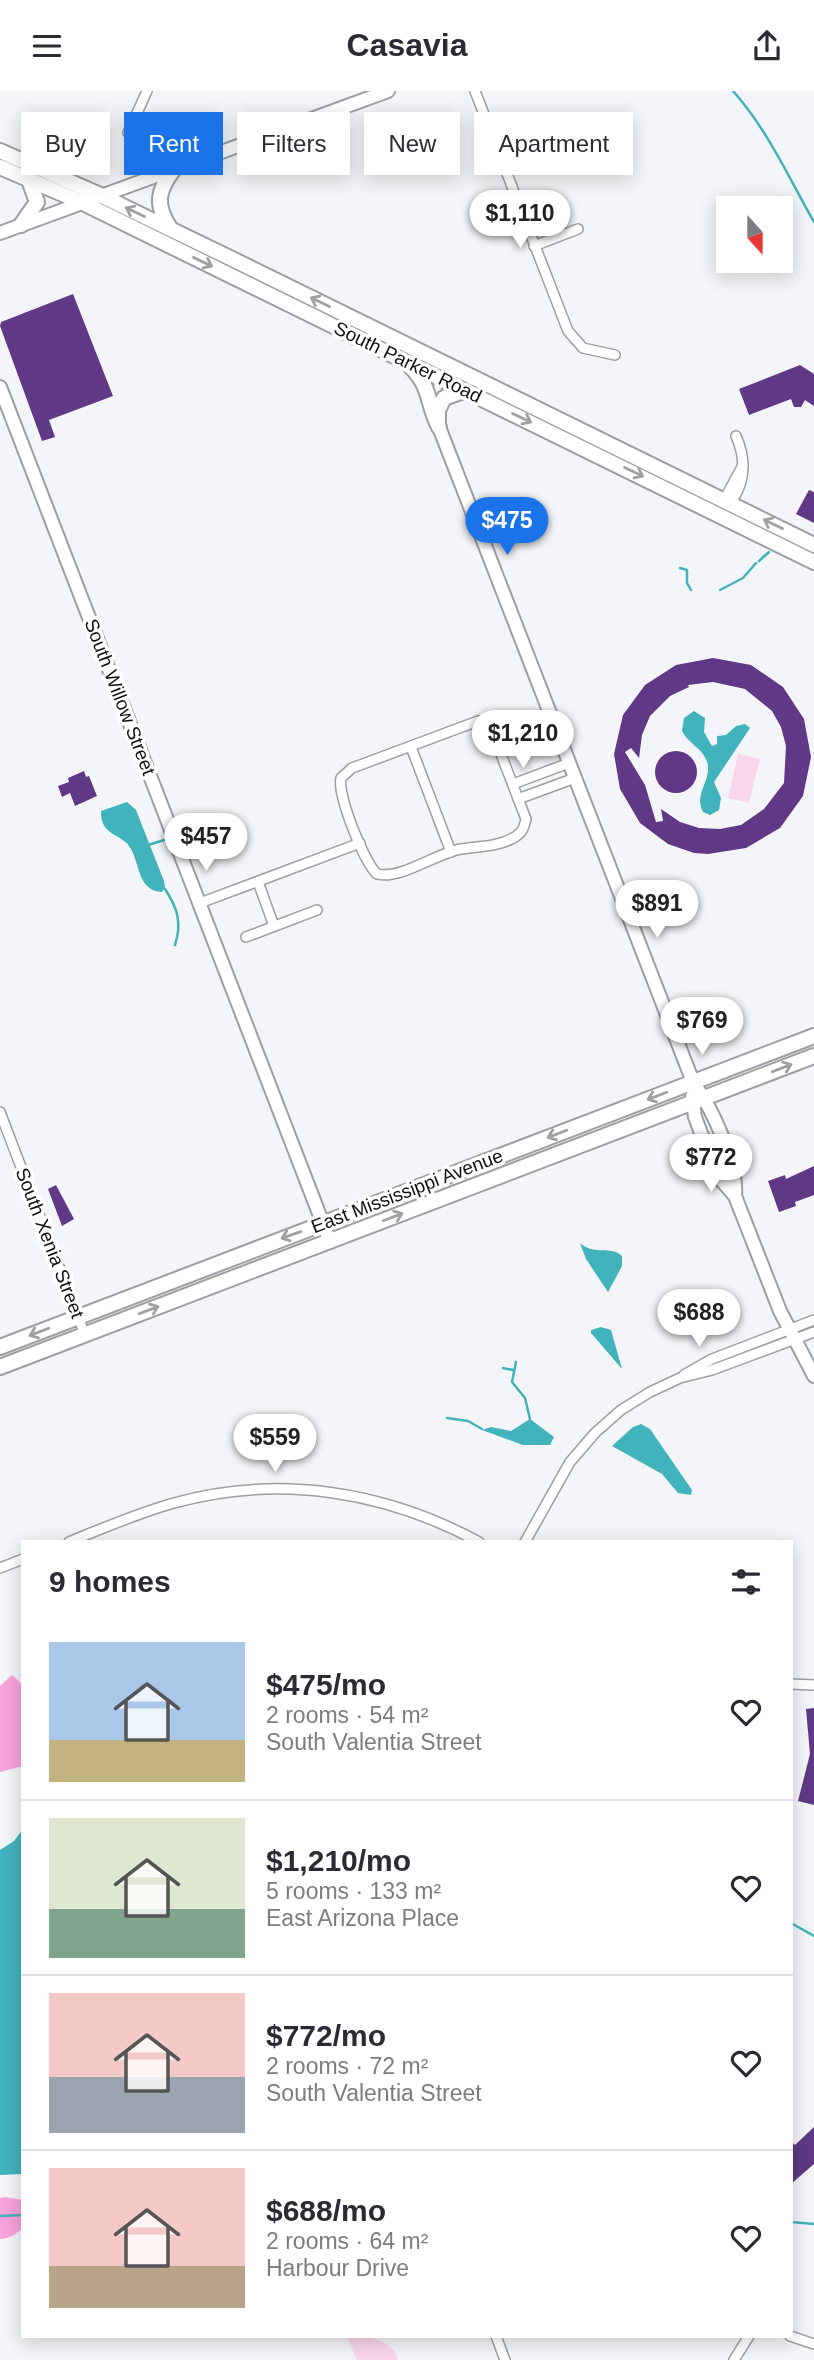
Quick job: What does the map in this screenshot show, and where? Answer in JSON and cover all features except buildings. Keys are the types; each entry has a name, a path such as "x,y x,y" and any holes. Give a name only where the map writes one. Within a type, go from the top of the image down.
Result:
{"main road":[{"name":"South Parker Road","path":"0,151 100,195 455,368 725,506 814,562"},
{"name":"South Parker Road","path":"0,167 81,202 466,390 814,545"},
{"path":"170,175 162,186 158,199 161,213 171,229"},
{"path":"21,225 37,202 29,180"},
{"path":"404,360 427,387 431,409 439,427"},
{"path":"431,409 442,378 447,371 455,368"},
{"path":"439,427 438,410 442,401 448,395 466,390"},
{"name":"East Mississippi Avenue","path":"0,1347 814,1036"},
{"name":"East Mississippi Avenue","path":"0,1367 814,1056"}],"street":[{"path":"138,112 147,91"},
{"path":"223,151 388,91"},
{"path":"475,91 573,339 588,350 615,355"},
{"path":"0,233 157,175"},
{"path":"534,246 578,229"},
{"name":"South Willow Street","path":"0,387 330,1242"},
{"path":"439,427 693,1082 713,1164 724,1184 735,1196 791,1335 814,1376"},
{"path":"725,506 743,476 743,453 736,436"},
{"path":"478,721 485,721 492,731 526,819 523,830 514,837 489,846 451,852 391,875 377,874 369,865 359,843 341,792 341,778 352,768 411,747 478,721"},
{"path":"411,747 451,852"},
{"path":"513,783 569,763"},
{"path":"518,799 575,778"},
{"path":"200,904 359,843"},
{"path":"258,882 274,926"},
{"path":"246,937 317,909"},
{"name":"South Xenia Street","path":"0,1112 85,1335"},
{"path":"791,1335 814,1320"},
{"path":"526,1540 563,1472 587,1440 632,1402 706,1362 791,1335 814,1332"},
{"path":"75,1540 185,1500 228,1492 282,1489 337,1493 384,1502 435,1520 475,1540"},
{"path":"0,1568 21,1560"},
{"path":"793,1684 814,1685"},
{"path":"793,2337 814,2344"},
{"path":"497,2338 505,2360"},
{"path":"734,2360 748,2338"}],"shaded area":[{"path":"738,754 760,759 749,803 728,798"},
{"path":"12,1675 21,1683 21,1767 0,1772 0,1686"},
{"path":"0,2198 21,2200 21,2229 13,2236 0,2239"},
{"path":"348,2338 370,2338 384,2343 395,2353 398,2360 357,2360"}],"water":[{"path":"694,711 705,718 704,732 712,746 717,744 717,736 726,735 736,726 745,724 750,728 714,782 721,798 719,810 710,815 703,812 700,800 708,773 707,761 682,731 684,718"},
{"path":"127,802 136,810 164,881 162,892 148,887 131,849 104,826 101,811"},
{"path":"580,1243 591,1249 613,1251 622,1256 622,1266 608,1292 586,1259"},
{"path":"601,1327 611,1330 622,1369 591,1333 591,1330"},
{"path":"530,1419 554,1437 550,1445 523,1445 482,1430 491,1427 511,1431"},
{"path":"641,1424 650,1429 692,1490 691,1495 678,1493 662,1474 612,1446 633,1427"},
{"path":"21,1832 21,2174 0,2175 0,1850 14,1841"}],"waterway":[{"path":"733,91 767,138 814,222"},
{"path":"759,561 769,552"},
{"path":"720,590 743,578 756,563"},
{"path":"680,568 687,570 687,583 691,590"},
{"path":"148,845 164,840"},
{"path":"165,889 177,916 175,945"},
{"path":"516,1362 512,1382 525,1398 530,1419"},
{"path":"503,1368 513,1370"},
{"path":"447,1418 468,1421 482,1429"},
{"path":"793,1924 814,1936"},
{"path":"0,2216 21,2215"},
{"path":"793,2222 814,2224"}]}
